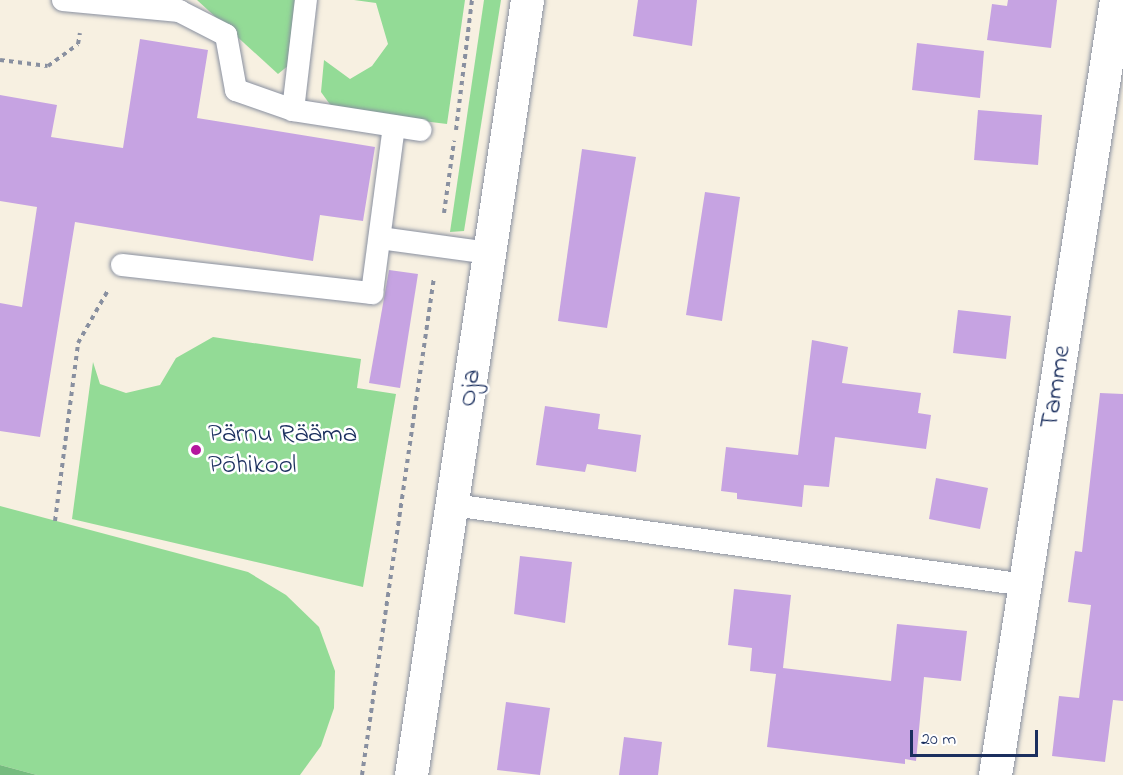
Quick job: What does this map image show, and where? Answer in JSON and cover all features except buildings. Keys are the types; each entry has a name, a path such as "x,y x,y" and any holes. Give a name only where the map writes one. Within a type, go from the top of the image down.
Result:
{"street":[{"name":"Oja","path":"411,775 453,505 526,0"},
{"name":"Tamme","path":"996,775 1116,0"}],"lane":[{"path":"63,0 179,11 226,35 236,90 293,110 420,130"},
{"path":"293,110 306,0"},
{"path":"122,265 372,293 394,126"},
{"path":"380,238 490,253"},
{"path":"453,505 1025,585"}],"path":[{"path":"362,775 439,246 472,0"},
{"path":"0,60 48,66 78,44 89,2"},
{"path":"55,520 78,343 122,265"}],"green space":[{"path":"197,0 299,0 289,65 278,74"},
{"path":"354,0 465,0 447,124 334,110 321,92 324,60 350,79 372,66 388,44 376,3"},
{"path":"484,0 501,0 464,231 450,232"},
{"path":"213,337 361,359 357,388 396,394 363,587 72,519 93,362 100,384 126,393 160,385 176,358"},
{"path":"0,506 248,572 286,595 319,627 335,671 334,708 321,746 300,775 37,775 0,765"},
{"path":"0,765 37,775 0,775"}],"place":[{"name":"Pärnu Rääma Põhikool","path":"196,450"}]}
